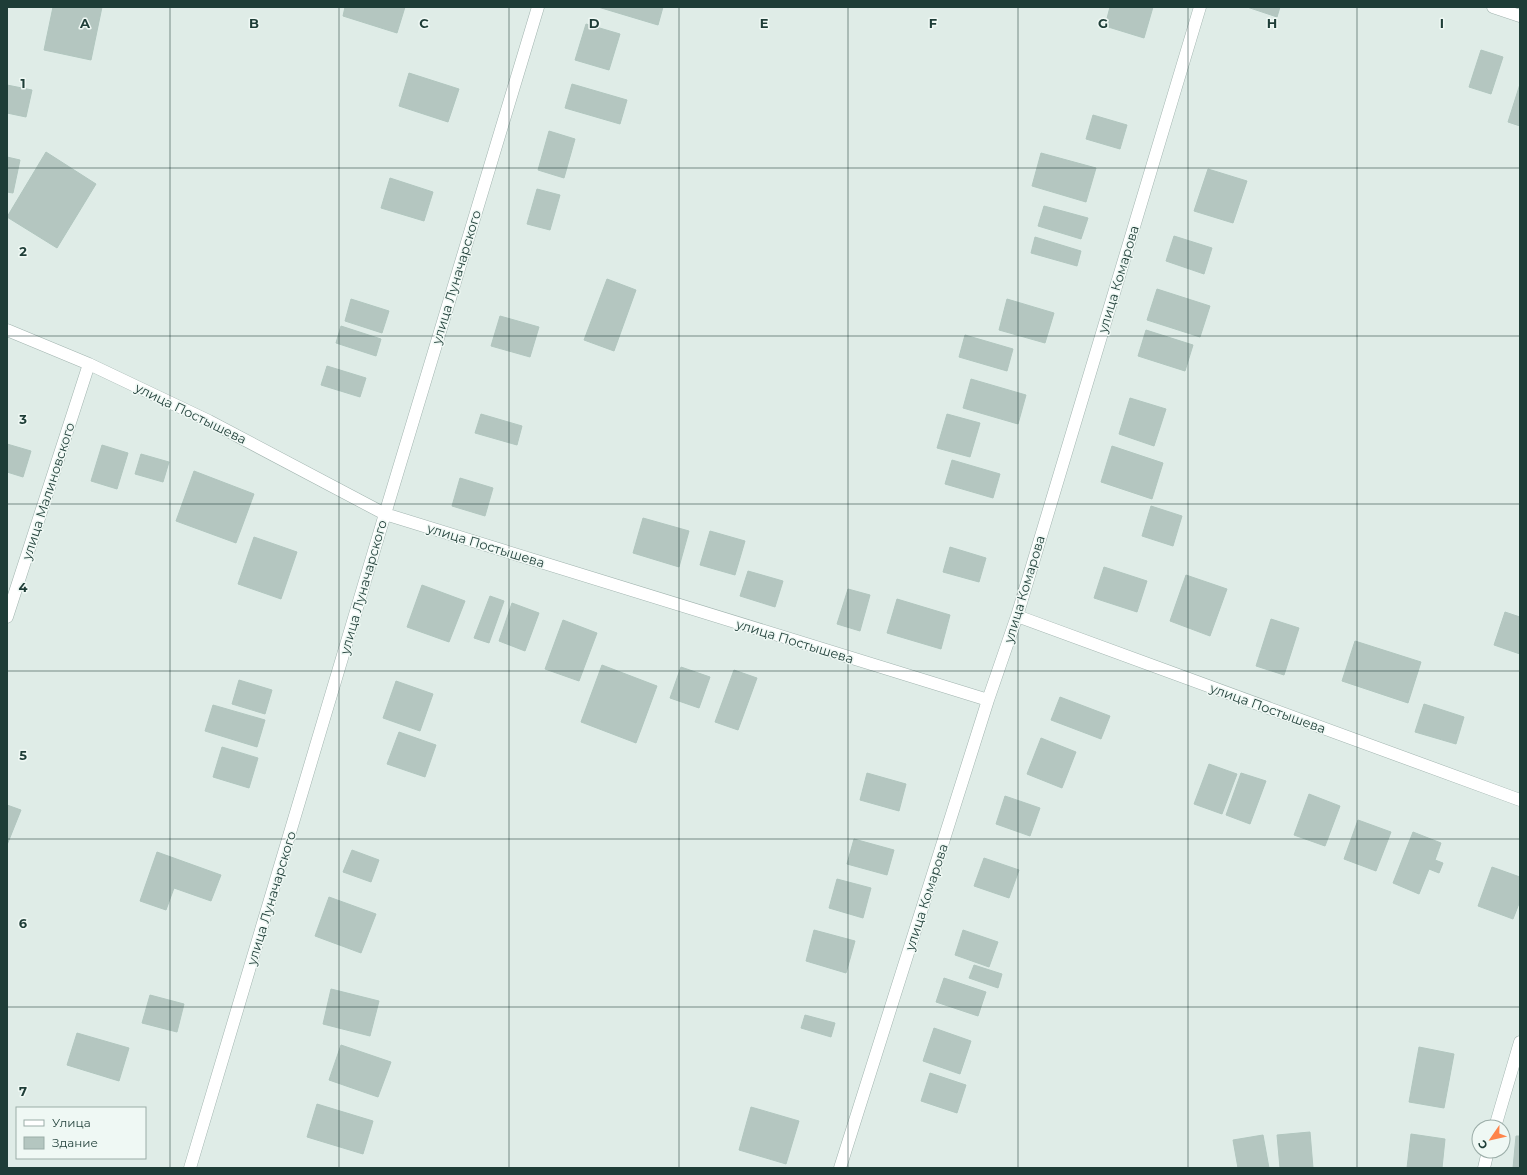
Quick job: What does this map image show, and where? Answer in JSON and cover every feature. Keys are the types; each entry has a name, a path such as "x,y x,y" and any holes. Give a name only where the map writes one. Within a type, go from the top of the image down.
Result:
{"street":[{"name":"улица Луначарского","path":"190,1168 384,514 538,7"},
{"name":"улица Комарова","path":"840,1168 988,700 1017,616 1200,7"},
{"path":"1493,7 1520,16"},
{"name":"улица Постышева","path":"7,330 89,364 209,420 384,514 988,700"},
{"name":"улица Малиновского","path":"7,617 89,364"},
{"name":"улица Постышева","path":"1017,616 1520,800"},
{"path":"1497,1119 1520,1042"}],"building":[{"path":"53,7 102,7 91,60 44,50"},
{"path":"345,7 405,7 397,33 343,16"},
{"path":"598,7 663,7 658,25"},
{"path":"1110,7 1153,7 1144,38 1105,26"},
{"path":"1247,7 1280,7 1277,17"},
{"path":"586,24 620,34 609,70 575,60"},
{"path":"1481,50 1503,57 1491,94 1469,87"},
{"path":"409,73 459,89 448,122 399,106"},
{"path":"572,84 627,100 620,124 565,108"},
{"path":"1520,84 1520,126 1508,122"},
{"path":"7,85 32,90 26,117 7,113"},
{"path":"1093,115 1127,125 1120,149 1086,139"},
{"path":"549,131 575,139 564,178 538,170"},
{"path":"46,152 96,184 57,248 7,217"},
{"path":"1041,153 1096,168 1086,202 1032,186"},
{"path":"7,157 20,160 13,193 7,192"},
{"path":"1208,169 1247,181 1233,223 1194,211"},
{"path":"390,178 433,192 424,221 381,208"},
{"path":"537,189 560,195 550,230 527,224"},
{"path":"1044,206 1088,218 1081,239 1038,226"},
{"path":"1174,236 1212,248 1204,274 1166,261"},
{"path":"1035,237 1081,251 1077,266 1031,253"},
{"path":"607,279 636,290 614,351 584,340"},
{"path":"1157,289 1210,306 1200,337 1147,320"},
{"path":"351,299 389,311 382,333 345,321"},
{"path":"1007,299 1054,313 1045,343 999,330"},
{"path":"500,316 539,327 530,357 491,346"},
{"path":"341,326 381,339 376,356 336,343"},
{"path":"1146,330 1193,345 1185,371 1138,356"},
{"path":"965,335 1013,349 1007,371 959,357"},
{"path":"327,366 366,378 360,397 321,385"},
{"path":"971,379 1026,395 1018,424 963,408"},
{"path":"1130,398 1166,409 1154,446 1119,434"},
{"path":"481,414 522,426 517,445 475,433"},
{"path":"947,414 980,423 970,457 937,448"},
{"path":"7,444 31,451 23,477 7,472"},
{"path":"102,445 128,453 117,489 91,481"},
{"path":"1112,446 1163,463 1152,499 1101,482"},
{"path":"141,454 169,462 163,482 135,474"},
{"path":"952,460 1000,474 993,498 945,484"},
{"path":"194,471 254,494 236,543 176,521"},
{"path":"460,478 493,488 485,516 452,506"},
{"path":"1151,506 1182,516 1173,546 1142,536"},
{"path":"643,518 689,531 679,567 633,553"},
{"path":"710,531 745,541 735,575 700,565"},
{"path":"254,537 297,552 281,599 238,584"},
{"path":"950,547 986,558 979,582 943,572"},
{"path":"1104,567 1147,581 1137,612 1094,598"},
{"path":"748,571 783,581 775,607 740,596"},
{"path":"1186,575 1227,589 1210,636 1170,621"},
{"path":"422,585 465,601 449,642 407,627"},
{"path":"848,589 870,595 860,631 837,624"},
{"path":"490,596 504,601 489,643 474,638"},
{"path":"897,599 950,615 941,649 887,633"},
{"path":"512,603 539,613 525,651 499,641"},
{"path":"1505,612 1520,617 1520,654 1494,645"},
{"path":"1271,619 1299,628 1284,675 1256,666"},
{"path":"563,620 597,633 579,681 545,669"},
{"path":"1355,641 1421,662 1408,703 1342,681"},
{"path":"602,665 657,686 636,743 581,722"},
{"path":"681,667 710,677 699,708 670,698"},
{"path":"734,670 757,678 738,730 715,722"},
{"path":"239,680 272,690 265,714 232,704"},
{"path":"396,681 433,694 420,731 383,718"},
{"path":"1060,697 1110,716 1101,739 1051,720"},
{"path":"1424,704 1464,717 1456,744 1415,732"},
{"path":"213,705 265,720 257,747 205,731"},
{"path":"399,732 436,745 425,777 387,764"},
{"path":"1041,738 1076,752 1062,788 1027,774"},
{"path":"222,747 258,758 249,788 213,777"},
{"path":"1209,764 1237,774 1222,814 1194,804"},
{"path":"867,773 906,784 899,811 860,800"},
{"path":"1241,773 1266,781 1250,824 1226,815"},
{"path":"1309,794 1340,806 1325,846 1294,835"},
{"path":"1005,796 1040,808 1030,836 996,824"},
{"path":"7,805 21,810 7,845"},
{"path":"1358,820 1391,832 1376,871 1344,859"},
{"path":"1413,832 1441,843 1435,860 1443,863 1439,873 1429,869 1419,894 1393,883"},
{"path":"854,839 894,850 887,875 847,864"},
{"path":"352,850 379,860 371,882 343,872"},
{"path":"157,852 221,875 211,901 174,888 166,910 140,901"},
{"path":"984,858 1019,870 1009,898 974,886"},
{"path":"1492,867 1520,877 1520,901 1513,919 1478,906"},
{"path":"837,879 871,888 863,918 829,908"},
{"path":"329,897 376,914 361,953 315,936"},
{"path":"814,930 855,941 846,973 806,961"},
{"path":"963,930 998,942 989,967 955,955"},
{"path":"974,965 1002,974 998,988 969,978"},
{"path":"944,978 986,992 978,1016 936,1002"},
{"path":"331,989 379,1001 370,1036 323,1024"},
{"path":"150,995 184,1004 177,1032 142,1023"},
{"path":"805,1015 835,1023 831,1037 801,1028"},
{"path":"934,1028 971,1041 960,1074 923,1061"},
{"path":"77,1033 129,1048 119,1081 67,1065"},
{"path":"341,1045 391,1062 378,1097 329,1080"},
{"path":"1419,1047 1454,1054 1444,1108 1409,1102"},
{"path":"930,1073 966,1085 957,1113 921,1101"},
{"path":"317,1104 373,1121 363,1154 307,1137"},
{"path":"751,1107 799,1121 786,1164 739,1150"},
{"path":"1310,1132 1313,1168 1280,1168 1277,1135"},
{"path":"1411,1134 1445,1139 1442,1168 1407,1168"},
{"path":"1263,1135 1269,1168 1238,1168 1233,1140"},
{"path":"1516,1136 1520,1136 1520,1168 1513,1168"}]}
